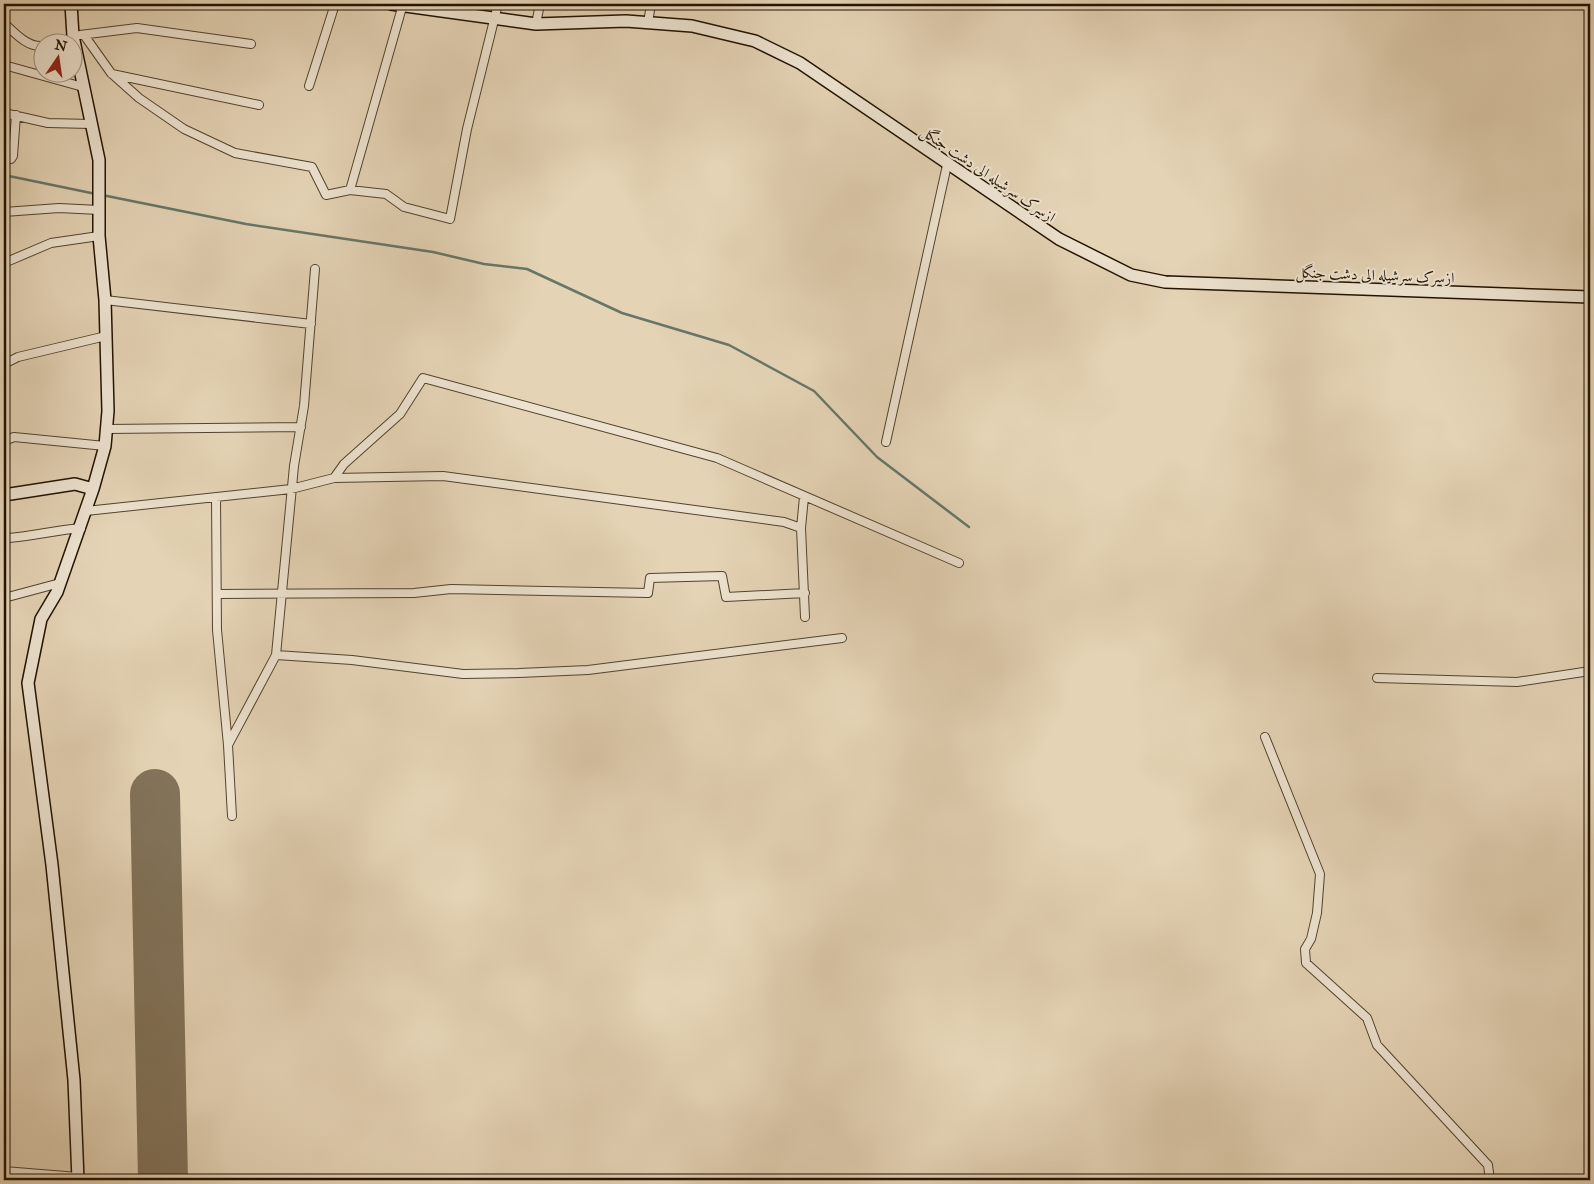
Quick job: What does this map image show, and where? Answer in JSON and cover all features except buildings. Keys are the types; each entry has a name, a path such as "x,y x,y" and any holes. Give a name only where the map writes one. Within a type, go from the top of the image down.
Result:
{"street":[{"path":"71,4 75,32"},
{"path":"309,86 335,4"},
{"path":"82,46 139,98 184,129 235,153 312,167 326,195 350,190 386,194 404,207 450,219 492,19 498,4"},
{"path":"536,24 540,4"},
{"path":"648,23 650,4"},
{"path":"350,190 399,5"},
{"name":"ازسرک سرشیله الی دشت جنگل","path":"399,5 536,24 626,20 692,26 755,41 777,50 800,63 1059,240 1131,275 1166,282 1590,297"},
{"path":"4,23 24,41 32,43"},
{"path":"82,39 137,28 251,44"},
{"path":"4,65 83,87"},
{"path":"111,73 259,105"},
{"path":"4,1171 78,1179 74,1080 52,866 28,684 41,619 60,583 81,528 105,446 108,411 105,300 99,236 99,160 82,80"},
{"path":"4,112 48,123 91,124"},
{"path":"4,159 11,159 13,156 16,115"},
{"path":"886,442 948,165"},
{"path":"4,212 59,208 99,210"},
{"path":"4,262 51,243 99,236"},
{"path":"228,745 276,655 291,489 304,406 315,269"},
{"path":"105,300 311,324"},
{"path":"4,364 18,358 106,336"},
{"path":"334,478 344,464 400,414 423,378 717,458 959,562"},
{"path":"106,429 301,427"},
{"path":"4,441 14,437 105,446"},
{"path":"86,511 291,489 334,478 443,476 784,522 801,528"},
{"path":"4,495 75,484 93,489"},
{"path":"216,497 217,630 228,745 232,816"},
{"path":"804,497 801,528 806,617"},
{"path":"9,538 39,536 54,531 81,528"},
{"path":"217,594 414,593 451,589 648,593 650,578 722,576 726,597 805,593"},
{"path":"4,598 60,583"},
{"path":"276,655 352,660 463,674 519,673 588,670 842,638"},
{"path":"1377,678 1517,682 1590,671"},
{"path":"1265,737 1320,874 1317,913 1311,939 1305,949 1306,962 1367,1018 1378,1045 1488,1165 1490,1180"}],"waterway":[{"path":"4,175 96,194"},
{"path":"102,195 246,224 433,252 484,264 527,269 622,313 729,345 814,391 877,457 969,527"}],"runway":[{"path":"155,794 163,1180"}]}
